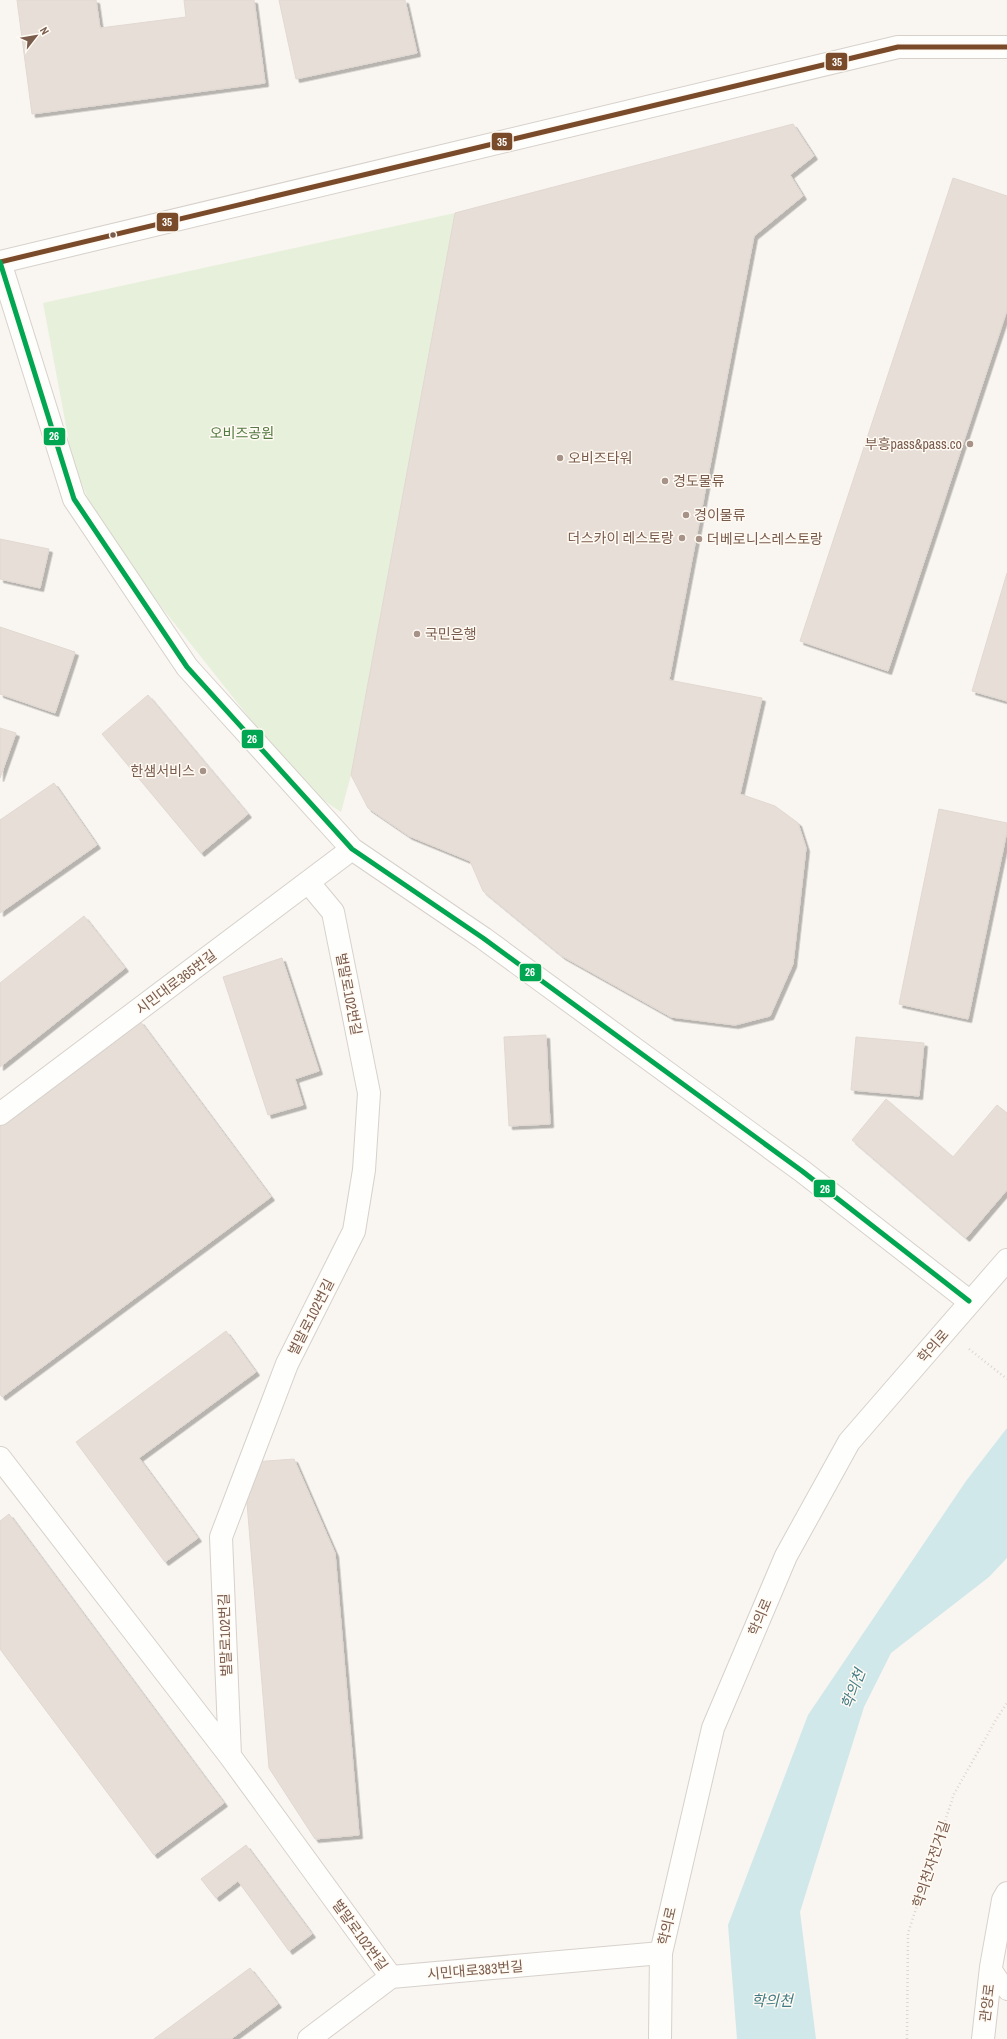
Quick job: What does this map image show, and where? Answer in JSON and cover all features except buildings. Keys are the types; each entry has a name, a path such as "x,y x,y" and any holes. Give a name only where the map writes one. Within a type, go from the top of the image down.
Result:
{"street":[{"path":"970,1301 802,1170 483,938 352,849 187,667 74,499 0,262 898,47 1007,47"},
{"name":"시민대로365번길","path":"0,1114 352,849"},
{"name":"벌말로102번길","path":"230,1756 221,1537 287,1364 354,1231 364,1170 369,1093 333,912 308,882"},
{"name":"학의로","path":"660,2039 661,1953 713,1728 786,1556 849,1442 1007,1260"},
{"name":"벌말로102번길","path":"0,1458 230,1756 391,1978"},
{"name":"관양로","path":"983,2039 991,1967 1003,1900 1007,1893"},
{"name":"시민대로383번길","path":"391,1978 661,1953"},
{"path":"309,2039 391,1978"}],"lane":[{"name":"관양로","path":"991,1967 1007,1991"}],"path":[{"path":"946,1331 1007,1379"},
{"name":"학의천자전거길","path":"907,2039 908,1932 954,1794 1007,1703"}],"green space":[{"name":"오비즈공원","path":"455,213 351,775 341,812 305,788 102,532 73,463 43,303"}],"water":[{"name":"학의천","path":"1007,1428 1007,1558 989,1577 891,1653 864,1707 800,1912 816,2039 737,2039 728,1925 808,1715 966,1481"}],"transit line":[{"name":"35","path":"0,262 898,47 1007,47"},
{"name":"26","path":"0,262 74,499 187,667 352,849 483,938 802,1171 969,1301"}],"place":[{"name":"부흥pass&pass.co","path":"970,444"},
{"name":"오비즈타워","path":"560,458"},
{"name":"경도물류","path":"665,481"},
{"name":"경이물류","path":"686,515"},
{"name":"더스카이 레스토랑","path":"682,538"},
{"name":"더베로니스레스토랑","path":"699,539"},
{"name":"국민은행","path":"417,634"},
{"name":"한샘서비스","path":"203,771"}]}
